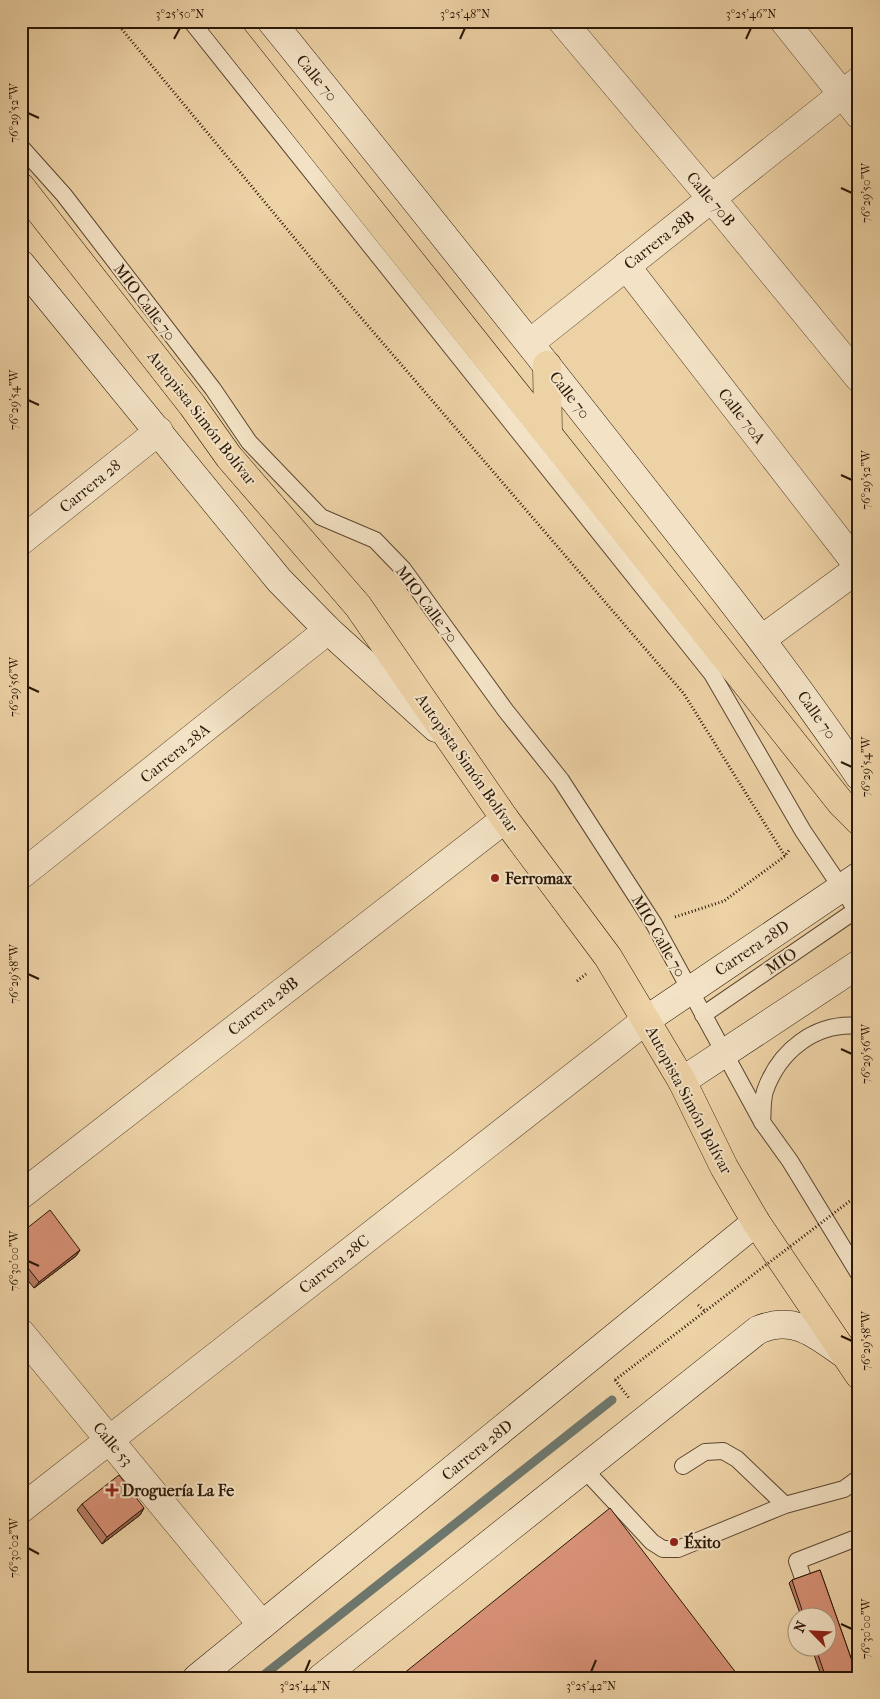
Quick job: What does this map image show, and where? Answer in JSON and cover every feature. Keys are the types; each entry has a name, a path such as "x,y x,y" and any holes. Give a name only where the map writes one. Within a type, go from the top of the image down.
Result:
{"highway":[{"path":"220,21 548,432 840,803 859,821"},
{"name":"Autopista Simón Bolívar","path":"21,187 192,405 229,457 358,606 505,819 608,958 682,1081 724,1167 756,1222 853,1366"},
{"path":"547,364 548,432"}],"street":[{"name":"Calle 70","path":"271,21 547,364 762,639 859,776"},
{"name":"Calle 70B","path":"562,21 859,378"},
{"path":"784,21 850,88 859,116"},
{"name":"Carrera 28B","path":"530,343 850,88"},
{"path":"21,264 279,580 328,630 453,743"},
{"name":"Calle 70A","path":"626,266 859,567"},
{"name":"Carrera 28","path":"21,541 159,431"},
{"path":"762,639 859,567"},
{"name":"Carrera 28A","path":"21,875 328,630"},
{"path":"824,724 859,748"},
{"name":"Carrera 28B","path":"21,1195 505,819"},
{"name":"Carrera 28D","path":"646,1020 850,882"},
{"path":"682,1081 859,964"},
{"name":"Carrera 28C","path":"21,1508 646,1020"},
{"name":"Carrera 28D","path":"197,1678 756,1222"},
{"path":"320,1678 746,1337 774,1323 794,1324 853,1366"},
{"name":"Calle 53","path":"21,1333 262,1625"}],"lane":[{"path":"191,21 712,674 803,831 850,882 858,911"},
{"name":"MIO Calle 70","path":"21,147 70,203 213,389 249,442 321,517 375,540 403,569 506,711 561,780 654,924 762,1122"},
{"name":"MIO","path":"703,1015 858,911"},
{"path":"859,1026 845,1025 818,1031 794,1046 776,1067 764,1093 762,1122 790,1161 859,1274"},
{"path":"683,1466 705,1452 722,1451 737,1460 785,1504"},
{"path":"583,1468 652,1542 663,1549 678,1550 785,1504 844,1490 859,1478"},
{"path":"803,1578 797,1561 859,1537"}],"path":[{"path":"115,21 339,292 684,694 785,856"},
{"path":"654,924 724,900 785,856 803,831"},
{"path":"577,981 608,958"},
{"path":"615,1380 859,1194"}],"building":[{"path":"50,1210 80,1250 39,1282 21,1259 21,1233"},
{"path":"119,1475 144,1508 107,1537 82,1504"},
{"path":"610,1508 740,1678 398,1678"},
{"path":"820,1570 833,1606 801,1606 792,1580"},
{"path":"838,1621 858,1678 826,1678 818,1656 838,1656"}],"waterway":[{"path":"260,1678 612,1400"}],"place":[{"name":"Ferromax","path":"495,878"},
{"name":"Droguería La Fe","path":"112,1490"},
{"name":"Éxito","path":"674,1542"}]}
